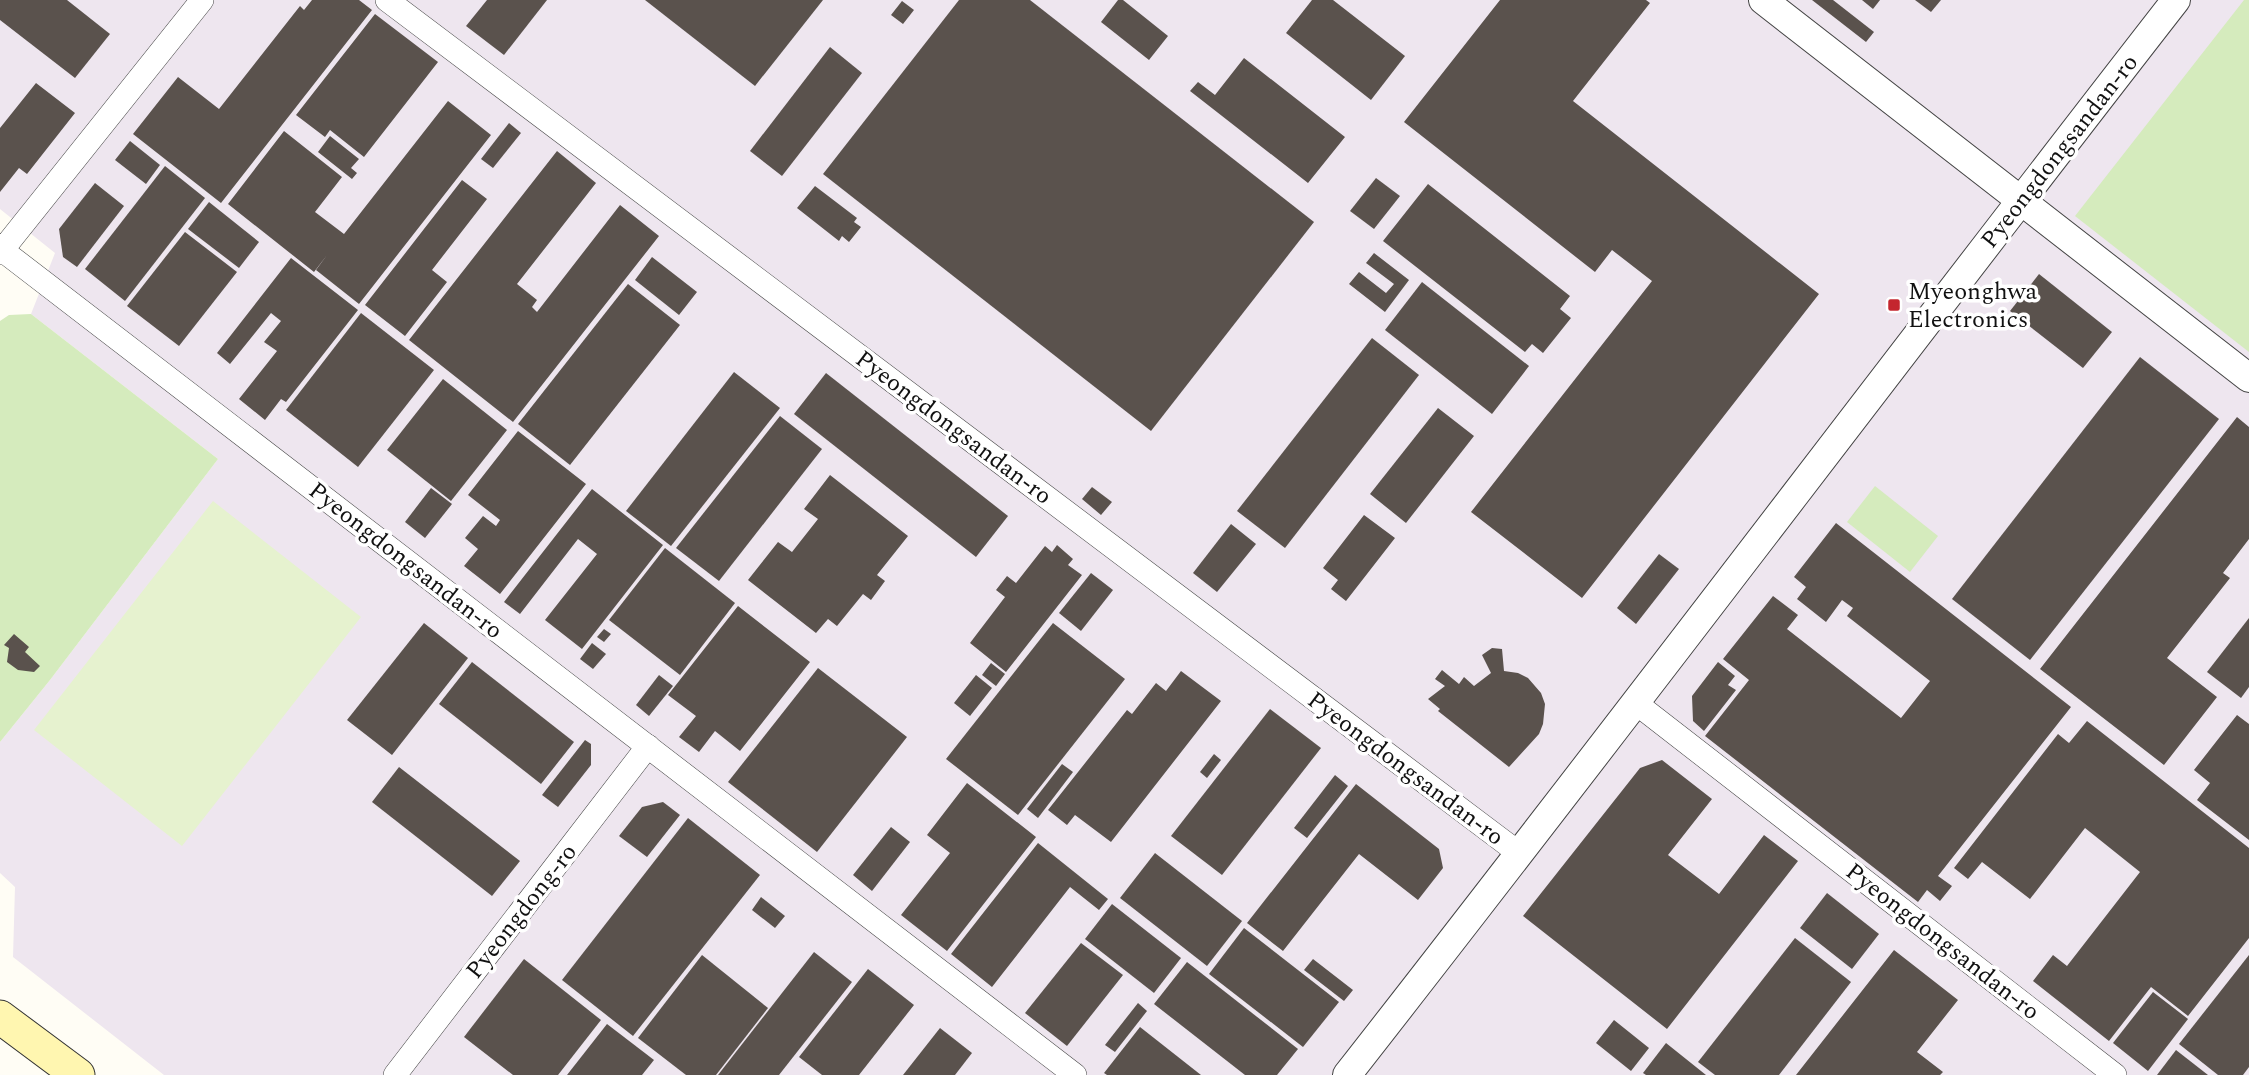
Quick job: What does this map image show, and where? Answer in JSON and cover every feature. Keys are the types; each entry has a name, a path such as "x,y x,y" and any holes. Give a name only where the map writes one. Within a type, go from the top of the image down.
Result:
{"main road":[{"path":"0,1017 14,1033 78,1075"}],"street":[{"path":"1,250 202,0"},
{"name":"Pyeongdongsandan-ro","path":"387,0 1520,855"},
{"path":"1763,0 2249,378"},
{"name":"Pyeongdongsandan-ro","path":"1347,1075 1637,704 2176,0"},
{"name":"Pyeongdongsandan-ro","path":"1,250 1075,1075"},
{"name":"Pyeongdongsandan-ro","path":"1637,704 2115,1075"},
{"name":"Pyeongdong-ro","path":"394,1075 648,746"}],"shaded area":[{"path":"0,0 2249,0 2249,1075 164,1075 13,957 15,887 0,873 0,742 218,459 31,314 55,253 0,209"}],"green space":[{"path":"2244,0 2249,0 2249,352 2075,216"},
{"path":"31,314 218,459 0,742 0,321 9,315"},
{"path":"1875,486 1938,536 1910,572 1847,522"},
{"path":"213,501 361,617 182,846 34,730"}],"building":[{"path":"0,0 67,0 110,34 75,78 0,20"},
{"path":"312,0 359,0 372,10 221,203 133,134 178,77 219,109 300,6 304,10"},
{"path":"487,0 547,0 504,55 466,26"},
{"path":"645,0 823,0 755,86"},
{"path":"959,0 1030,0 1314,222 1151,431 823,174"},
{"path":"1118,0 1123,0 1168,36 1149,60 1101,22"},
{"path":"1312,0 1333,0 1405,56 1371,100 1286,33"},
{"path":"1500,0 1646,0 1650,3 1573,101 1819,294 1582,598 1471,512 1652,281 1612,250 1595,272 1404,122"},
{"path":"1812,0 1833,0 1874,32 1866,42"},
{"path":"1862,0 1880,0 1873,9"},
{"path":"1915,0 1941,0 1931,12"},
{"path":"902,1 914,10 903,24 891,15"},
{"path":"375,14 438,62 364,157 330,130 325,137 296,115"},
{"path":"830,47 862,73 782,176 750,151"},
{"path":"1244,58 1345,137 1308,183 1190,91 1198,82 1215,95"},
{"path":"36,83 75,113 27,174 19,168 0,192 0,128"},
{"path":"448,101 491,135 359,304 316,270 327,255 314,272 228,204 284,131 342,177 315,212 344,234"},
{"path":"509,123 521,133 493,168 481,159"},
{"path":"330,136 359,159 351,168 357,173 352,179 318,152"},
{"path":"130,141 160,165 146,184 115,160"},
{"path":"557,151 596,183 517,284 537,300 532,307 537,312 620,205 659,236 513,422 409,340"},
{"path":"165,166 205,198 125,301 85,269"},
{"path":"1376,178 1400,196 1374,229 1350,211"},
{"path":"462,180 487,199 432,270 447,282 405,336 365,305"},
{"path":"95,183 124,206 77,267 63,257 59,229"},
{"path":"1428,184 1570,296 1560,309 1571,318 1543,353 1532,344 1525,352 1383,241"},
{"path":"815,186 857,218 854,222 861,227 849,242 842,236 839,241 797,208"},
{"path":"209,202 259,242 239,268 188,229"},
{"path":"185,232 237,272 179,346 127,306"},
{"path":"1374,253 1409,280 1385,312 1349,284 1359,272 1386,293 1394,284 1366,263"},
{"path":"652,257 697,292 679,315 635,280"},
{"path":"291,258 358,310 286,402 281,399 265,420 239,399 277,351 264,342 281,321 271,313 230,364 217,353"},
{"path":"2039,274 2112,332 2083,368 2010,311"},
{"path":"1422,282 1529,366 1492,414 1385,330"},
{"path":"628,284 680,325 570,465 518,424"},
{"path":"361,313 434,370 358,467 286,410"},
{"path":"1372,338 1419,375 1285,548 1237,511"},
{"path":"2140,357 2219,419 2030,660 1952,599"},
{"path":"734,372 780,408 671,546 626,511"},
{"path":"826,373 1008,516 976,557 794,414"},
{"path":"443,379 507,430 451,501 387,450"},
{"path":"1438,408 1474,436 1406,523 1370,494"},
{"path":"780,416 822,449 719,581 676,548"},
{"path":"2237,417 2249,427 2249,539 2223,573 2230,578 2167,658 2217,697 2164,765 2040,669"},
{"path":"518,431 586,484 500,594 464,566 478,549 465,538 483,516 496,526 500,520 468,495"},
{"path":"830,475 908,536 877,575 885,581 871,600 863,594 837,626 828,619 816,633 748,580 778,542 792,552 818,519 804,509"},
{"path":"1092,487 1112,502 1101,515 1082,499"},
{"path":"431,488 452,504 425,538 405,522"},
{"path":"592,489 663,545 582,649 545,620 597,554 578,539 520,614 504,602"},
{"path":"1364,515 1395,538 1346,601 1331,589 1338,580 1323,568"},
{"path":"1836,523 2071,707 1938,876 1952,886 1940,901 1927,890 1918,902 1705,736 1749,680 1723,659 1773,596 1798,615 1787,629 1901,718 1930,681 1847,616 1853,608 1842,600 1826,622 1797,599 1806,587 1794,577"},
{"path":"1231,524 1256,544 1217,592 1193,573"},
{"path":"1057,545 1073,559 1068,565 1082,575 1006,672 970,643 1005,597 996,590 1007,576 1016,583 1045,546 1052,552"},
{"path":"665,548 735,603 680,675 609,620"},
{"path":"1659,554 1679,569 1636,624 1617,608"},
{"path":"1091,573 1113,590 1081,631 1059,613"},
{"path":"738,606 810,662 740,751 715,731 699,752 679,737 696,716 668,695"},
{"path":"2249,618 2249,687 2241,698 2207,672"},
{"path":"424,623 468,658 392,755 347,720"},
{"path":"1053,623 1125,679 1018,815 946,759"},
{"path":"604,629 611,634 604,642 597,637"},
{"path":"14,634 29,647 25,652 40,666 34,672 18,670 7,662 9,648 4,645"},
{"path":"592,643 606,654 593,669 580,659"},
{"path":"1492,648 1502,649 1504,671 1528,678 1541,693 1545,704 1539,734 1509,767 1438,711 1440,709 1428,699 1445,686 1435,679 1442,670 1459,684 1464,677 1474,686 1491,673 1482,655"},
{"path":"472,662 574,742 541,784 439,704"},
{"path":"1718,662 1735,676 1728,685 1736,690 1704,731 1693,721 1692,696"},
{"path":"991,663 1005,674 996,686 982,675"},
{"path":"818,668 907,737 817,852 728,782"},
{"path":"1181,671 1221,701 1111,842 1075,815 1067,825 1048,810 1127,710 1132,714 1156,683 1166,691"},
{"path":"659,675 673,686 649,716 636,705"},
{"path":"976,675 992,688 970,716 954,703"},
{"path":"1270,709 1321,748 1222,875 1171,836"},
{"path":"2237,715 2249,724 2249,840 2197,800 2210,783 2194,770"},
{"path":"2087,721 2249,848 2249,938 2188,1016 2151,987 2109,1041 2033,981 2053,955 2067,966 2140,872 2085,828 2030,899 1982,862 1968,879 1954,868 2058,734 2069,743"},
{"path":"585,740 591,744 591,765 558,807 542,795"},
{"path":"1214,754 1221,760 1207,778 1200,772"},
{"path":"1662,760 1712,799 1668,855 1719,894 1764,835 1798,861 1667,1029 1523,916 1640,768"},
{"path":"1062,764 1073,772 1038,818 1027,809"},
{"path":"399,767 520,861 492,896 372,802"},
{"path":"1335,775 1348,786 1307,838 1294,828"},
{"path":"967,783 1036,837 947,951 901,915 950,853 927,835"},
{"path":"1356,784 1439,849 1443,868 1418,900 1359,854 1283,951 1247,923"},
{"path":"663,802 680,815 647,857 619,836 642,807"},
{"path":"688,818 760,875 633,1036 562,980"},
{"path":"891,827 910,842 872,891 853,875"},
{"path":"1038,843 1108,899 1099,910 1070,887 992,987 951,954"},
{"path":"1155,853 1242,921 1207,966 1120,898"},
{"path":"1827,893 1879,934 1852,969 1800,928"},
{"path":"761,897 785,916 775,928 752,910"},
{"path":"1112,904 1181,958 1154,993 1085,939"},
{"path":"1244,928 1339,1002 1303,1047 1209,974"},
{"path":"1795,938 1851,982 1779,1075 1715,1075 1698,1062"},
{"path":"1081,943 1123,975 1067,1046 1025,1013"},
{"path":"1894,950 1958,1000 1917,1052 1943,1072 1940,1075 1796,1075"},
{"path":"814,952 852,982 779,1075 718,1075"},
{"path":"702,955 768,1008 716,1075 686,1075 638,1038"},
{"path":"2249,955 2249,1067 2243,1075 2218,1075 2179,1044"},
{"path":"524,959 601,1020 558,1075 513,1075 464,1037"},
{"path":"1313,959 1353,990 1344,1001 1304,970"},
{"path":"1187,962 1298,1049 1277,1075 1245,1075 1154,1004"},
{"path":"868,969 914,1005 859,1075 822,1075 799,1057"},
{"path":"2153,992 2188,1019 2148,1071 2113,1043"},
{"path":"1138,1003 1147,1011 1115,1052 1105,1045"},
{"path":"1614,1020 1649,1048 1631,1071 1596,1043"},
{"path":"607,1024 654,1060 642,1075 567,1075"},
{"path":"1140,1027 1201,1075 1104,1073"},
{"path":"940,1028 972,1053 955,1075 903,1075"},
{"path":"1666,1043 1706,1075 1643,1073"},
{"path":"2176,1050 2208,1075 2157,1075"}],"place":[{"name":"Myeonghwa Electronics","path":"1894,305"}]}
